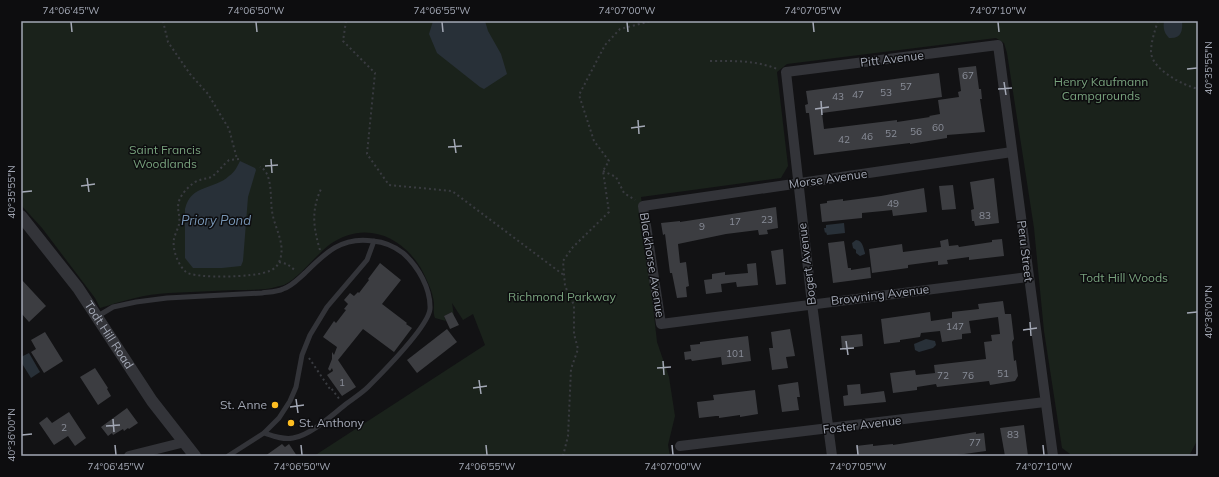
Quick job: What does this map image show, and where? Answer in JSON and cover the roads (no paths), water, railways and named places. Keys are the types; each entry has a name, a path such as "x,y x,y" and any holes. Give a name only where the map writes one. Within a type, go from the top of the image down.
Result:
{"street":[{"name":"Pitt Avenue","path":"786,72 998,45"},
{"name":"Peru Street","path":"998,45 1053,456"},
{"name":"Bogert Avenue","path":"786,72 812,304 832,456"},
{"name":"Morse Avenue","path":"643,206 1012,152"},
{"name":"Blackhorse Avenue","path":"643,206 661,324"},
{"name":"Todt Hill Road","path":"21,216 78,288 98,316 152,400 195,456"},
{"name":"Browning Avenue","path":"661,324 1028,277"},
{"name":"Foster Avenue","path":"680,446 1045,402"},
{"path":"129,456 185,442"}],"lane":[{"path":"98,316 113,307 136,302 167,298 274,292 284,289 302,276 322,256 346,242 356,240 383,242 397,248 411,261 426,287 430,310 424,324 414,338 367,388 313,429 299,437 286,439 264,433"},
{"path":"228,456 264,433 279,418 290,401 296,387 302,355 310,335 327,307 367,260 374,241"}],"water":[{"path":"433,21 485,21 488,31 501,54 507,74 484,89 480,87 437,53 429,34"},
{"path":"1164,21 1182,21 1182,28 1179,36 1169,38 1164,30"},
{"name":"Priory Pond","path":"240,161 255,168 256,170 248,197 243,261 241,266 222,268 193,268 185,258 185,209 188,201 192,195 198,191 217,184 231,174 236,169"},
{"path":"844,223 845,233 827,235 826,232 825,233 824,228 826,228 826,225"},
{"path":"856,240 861,243 865,254 860,256 856,253 852,243"},
{"path":"926,339 935,341 936,345 933,348 919,352 915,350 914,344"},
{"path":"29,353 40,372 31,378 21,362 21,357"}],"place":[{"name":"St. Anne","path":"275,405"},
{"name":"St. Anthony","path":"291,423"}],"park label":[{"name":"Henry Kaufmann Campgrounds","path":"1101,89"},
{"name":"Saint Francis Woodlands","path":"165,157"},
{"name":"Todt Hill Woods","path":"1124,278"},
{"name":"Richmond Parkway","path":"562,297"}]}
